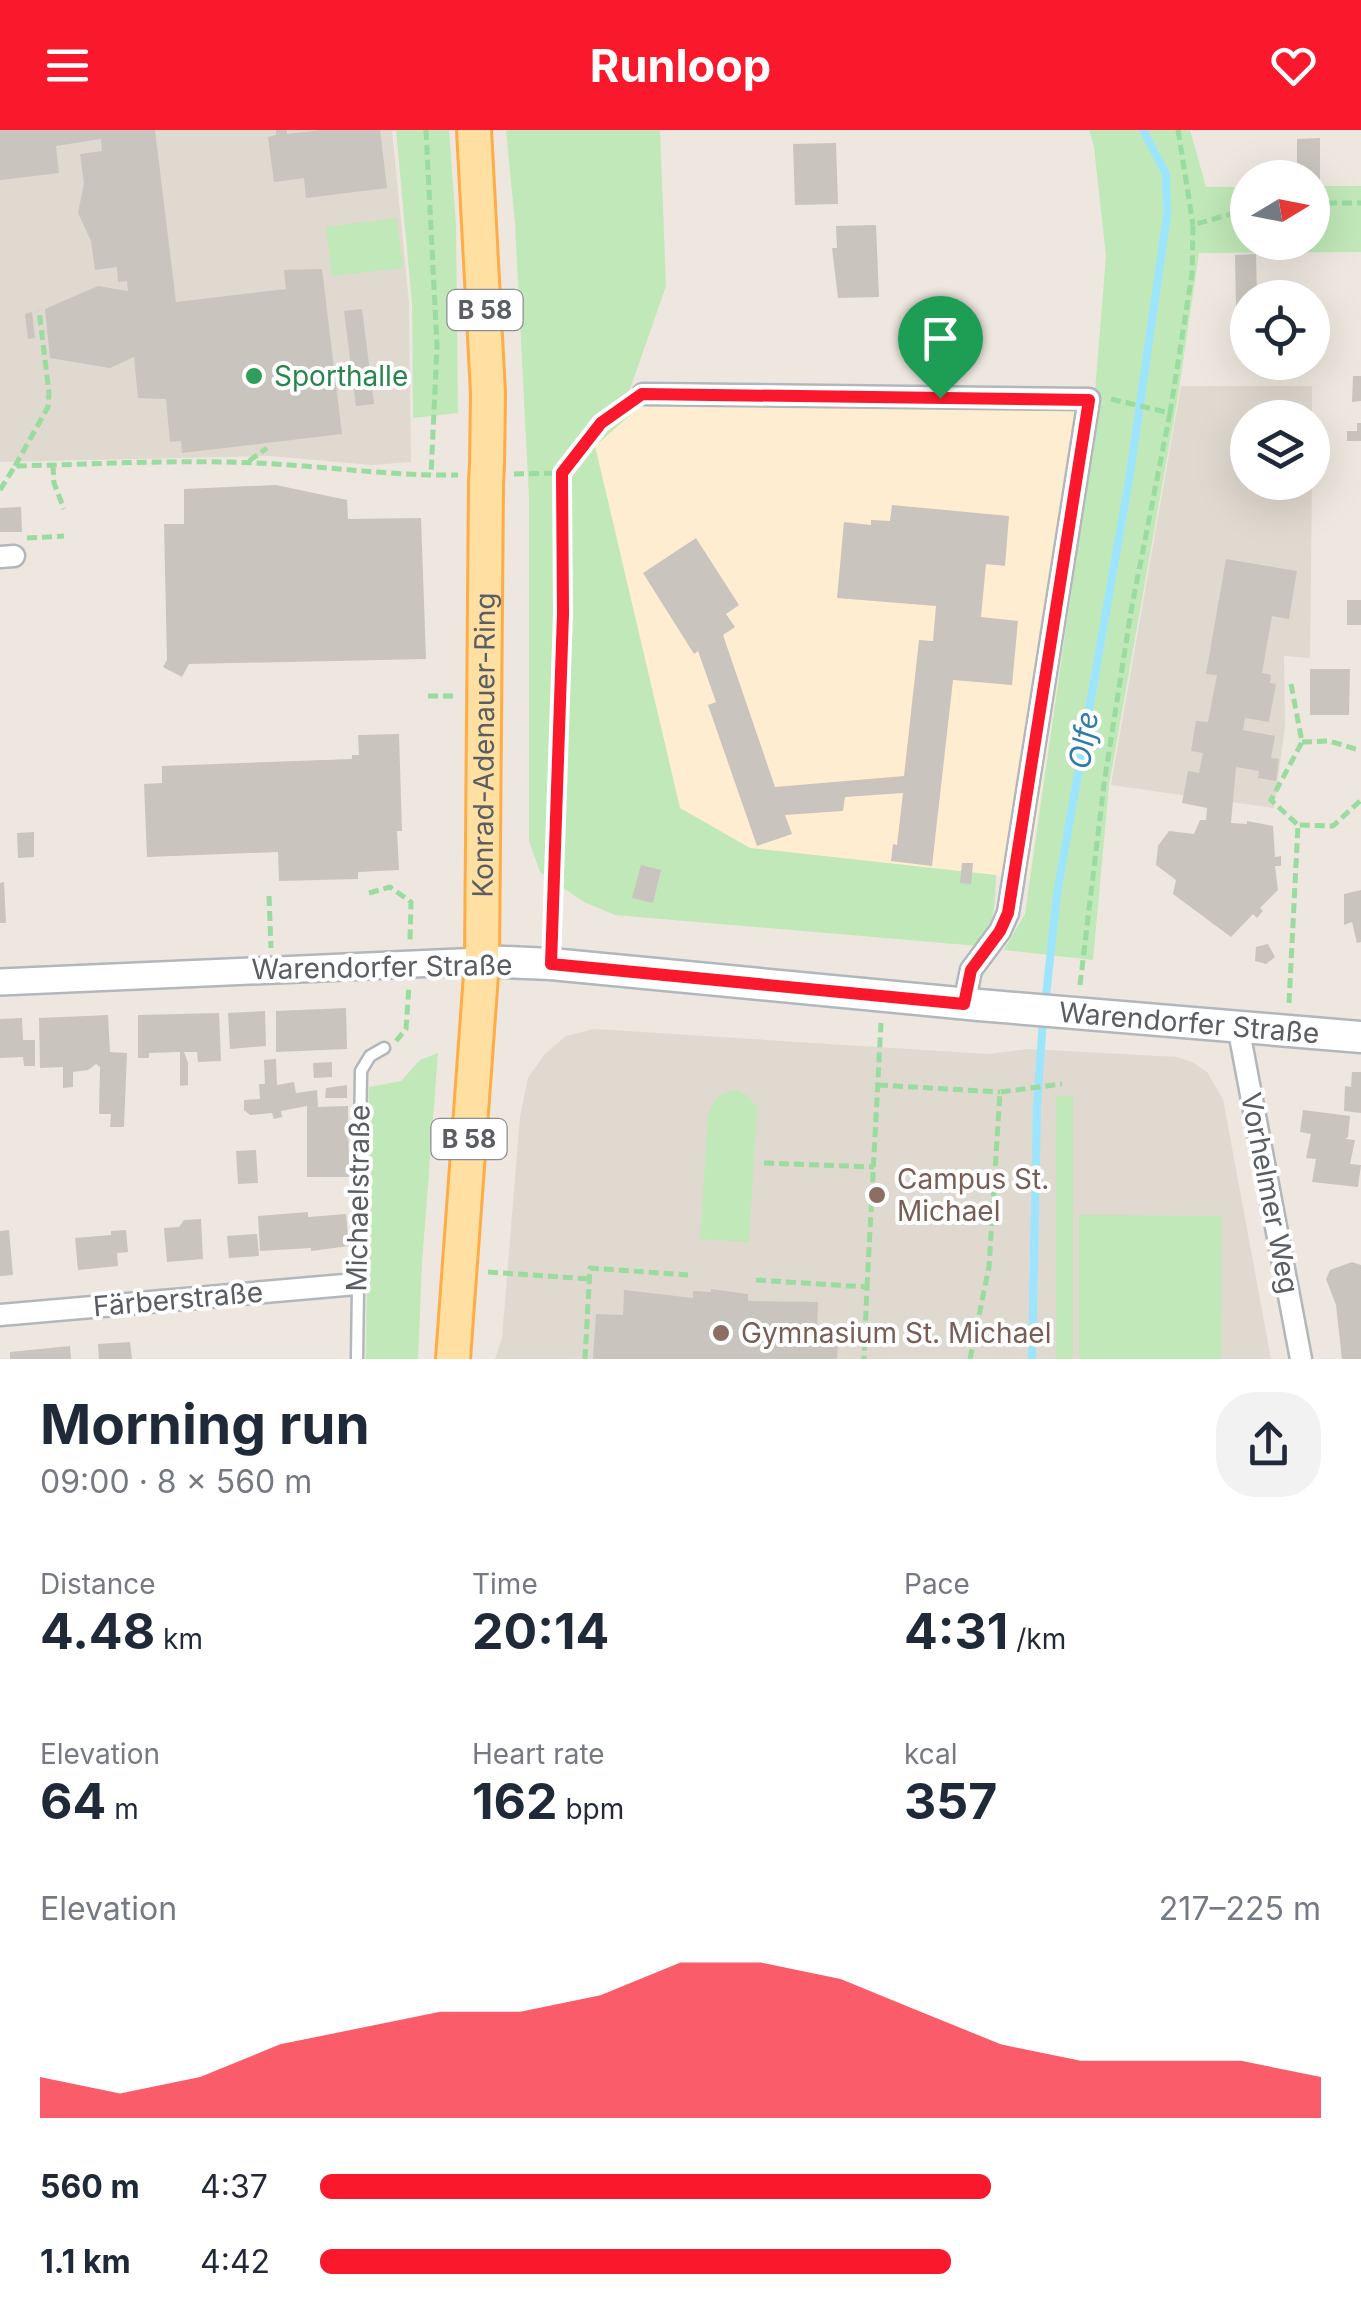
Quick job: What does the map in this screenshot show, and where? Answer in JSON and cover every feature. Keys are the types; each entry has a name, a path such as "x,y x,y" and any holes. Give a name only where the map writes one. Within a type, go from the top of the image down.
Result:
{"main road":[{"name":"Konrad-Adenauer-Ring","path":"453,1359 482,961 488,392 474,130"},
{"name":"Warendorfer Straße","path":"482,961 1361,1037"}],"street":[{"path":"642,394 1089,400 1008,913 1000,931 971,970 964,1004"},
{"name":"Warendorfer Straße","path":"0,982 482,961"},
{"name":"Vorhelmer Weg","path":"1238,1026 1301,1359"},
{"name":"Färberstraße","path":"0,1315 356,1284"}],"lane":[{"name":"Michaelstraße","path":"357,1359 361,1071 370,1056 384,1048"}],"path":[{"path":"426,130 437,346 431,476"},
{"path":"1056,1012 1104,784 1192,274 1193,225 1178,130"},
{"path":"1330,202 1361,203"},
{"path":"1193,225 1230,214"},
{"path":"0,490 48,407 50,393 40,310"},
{"path":"551,964 563,614 562,473 601,423 642,394"},
{"path":"1122,400 1170,413"},
{"path":"247,463 267,448"},
{"path":"15,466 168,461 431,476 562,473"},
{"path":"54,466 54,483 64,510"},
{"path":"7,556 24,538 64,536"},
{"path":"1291,684 1302,742 1271,800 1298,824 1333,826 1361,800"},
{"path":"1302,742 1329,740 1359,750"},
{"path":"1288,1031 1298,824"},
{"path":"369,893 390,887 411,902 406,1029 398,1040 384,1048"},
{"path":"269,896 272,969"},
{"path":"864,1359 882,995"},
{"path":"878,1084 1000,1092 1062,1084"},
{"path":"970,1359 989,1267 1000,1092"},
{"path":"764,1163 874,1167"},
{"path":"585,1359 590,1268 688,1275"},
{"path":"460,1270 590,1279"},
{"path":"756,1280 867,1288"}],"shaded area":[{"path":"0,130 392,130 409,303 411,462 372,465 269,456 0,462"},
{"path":"1181,386 1312,386 1312,400 1230,400 1230,500 1312,500 1310,658 1284,656 1285,727 1274,808 1111,785"},
{"path":"644,403 1098,406 1028,879 750,848 680,808 595,445"},
{"name":"Campus St. Michael","path":"594,1029 988,1054 1029,1049 1177,1057 1194,1063 1207,1072 1223,1099 1271,1359 495,1359 502,1338 520,1117 528,1078 545,1054 566,1036"}],"green space":[{"path":"396,130 449,130 456,225 458,413 413,418 412,303"},
{"path":"506,130 660,130 666,286 630,389 644,403 595,446 680,808 750,848 996,875 991,921 979,946 615,915 584,902 540,872 529,841 529,498 515,223"},
{"path":"1089,130 1190,130 1206,187 1230,187 1230,253 1199,253 1178,396 1109,785 1093,960 1004,950 1025,914 1098,406 1095,391 1106,256"},
{"path":"1330,186 1361,186 1361,252 1330,252"},
{"path":"397,218 403,268 332,276 326,227"},
{"path":"438,1053 418,1359 366,1359 369,1087 401,1081 420,1060"},
{"path":"736,1090 749,1096 757,1108 749,1242 700,1239 708,1117 717,1098"},
{"path":"1056,1096 1073,1096 1073,1359 1056,1359"},
{"path":"1079,1215 1222,1216 1221,1359 1079,1359"}],"building":[{"path":"0,130 155,130 176,302 286,289 284,270 322,269 342,434 182,453 181,441 170,442 166,399 138,398 134,357 110,368 50,358 45,309 98,286 128,291 127,281 118,282 117,267 95,270 91,241 78,213 84,183 80,154 102,151 101,139 56,146 59,173 0,180"},
{"path":"276,130 287,130 287,134 380,130 387,188 306,198 304,178 274,182 268,137 276,135"},
{"path":"1320,138 1320,160 1297,160 1297,139"},
{"path":"836,143 838,204 795,205 793,144"},
{"path":"876,225 879,297 838,298 832,248 837,248 836,226"},
{"path":"1235,260 1256,260 1257,280 1235,280"},
{"path":"362,309 374,404 356,406 344,311"},
{"path":"32,312 35,338 28,339 25,314"},
{"path":"1353,376 1361,376 1361,401 1352,402"},
{"path":"1357,423 1361,423 1361,441 1347,441 1347,431 1357,431"},
{"path":"276,485 347,500 348,519 421,518 426,659 189,664 182,677 163,667 167,660 164,524 184,524 184,489"},
{"path":"892,505 1009,516 1005,566 986,564 981,617 1018,621 1012,685 953,680 932,866 891,861 893,844 897,845 903,793 845,797 843,811 785,815 792,834 757,846 708,705 716,702 698,651 694,654 643,573 696,538 739,605 726,614 735,627 723,635 775,787 904,776 919,640 933,641 936,606 837,598 844,522 871,525 871,520 890,521"},
{"path":"21,507 22,532 0,532 0,508"},
{"path":"1226,559 1297,571 1289,619 1272,616 1262,673 1271,675 1270,683 1276,684 1269,722 1245,718 1243,730 1275,736 1271,758 1279,759 1276,781 1258,778 1259,771 1236,767 1231,823 1247,821 1273,826 1275,857 1281,856 1281,866 1275,866 1278,890 1260,908 1263,911 1257,918 1253,914 1231,937 1173,894 1176,880 1156,865 1158,846 1169,831 1194,834 1200,820 1206,820 1207,808 1182,803 1188,771 1199,773 1203,753 1191,751 1196,721 1208,722 1217,675 1206,674"},
{"path":"1347,600 1361,600 1361,625 1347,625"},
{"path":"1310,669 1350,669 1349,715 1310,715"},
{"path":"399,734 399,870 358,872 358,879 279,881 278,852 147,857 144,784 162,783 162,766 352,759 352,755 359,755 358,735"},
{"path":"34,832 34,857 18,858 17,833"},
{"path":"962,863 973,863 971,884 960,883"},
{"path":"641,865 661,870 653,903 632,898"},
{"path":"4,882 6,923 0,923 0,883"},
{"path":"1361,890 1361,942 1357,943 1352,922 1344,925 1344,894"},
{"path":"1268,944 1275,957 1266,964 1255,961 1256,947"},
{"path":"346,1008 347,1049 276,1052 276,1011"},
{"path":"265,1011 266,1046 230,1049 228,1013"},
{"path":"219,1013 221,1061 198,1062 197,1052 184,1052 188,1085 180,1086 180,1052 149,1053 149,1058 138,1058 138,1015"},
{"path":"108,1015 110,1052 127,1053 124,1127 110,1127 111,1114 99,1114 100,1067 96,1064 88,1070 73,1072 73,1087 63,1088 63,1067 40,1068 39,1018"},
{"path":"22,1018 23,1040 35,1040 35,1066 24,1066 23,1057 0,1058 0,1019"},
{"path":"276,1059 277,1085 294,1082 296,1093 317,1090 318,1107 348,1106 349,1177 307,1177 307,1106 281,1111 282,1117 274,1119 272,1113 250,1115 244,1110 244,1100 260,1099 259,1084 265,1084 264,1060"},
{"path":"332,1062 332,1077 314,1078 313,1063"},
{"path":"1352,1072 1361,1072 1361,1113 1344,1111 1345,1086 1351,1087"},
{"path":"347,1085 347,1098 325,1098 326,1088"},
{"path":"1303,1110 1350,1116 1345,1139 1355,1140 1350,1164 1361,1165 1358,1187 1312,1182 1316,1159 1306,1158 1311,1134 1300,1132"},
{"path":"256,1150 258,1183 238,1184 236,1151"},
{"path":"308,1212 308,1217 346,1214 349,1246 260,1251 258,1216"},
{"path":"201,1219 203,1259 167,1262 164,1228 179,1227 184,1220"},
{"path":"9,1230 13,1275 0,1276 0,1231"},
{"path":"126,1230 128,1252 117,1253 118,1266 78,1270 75,1238"},
{"path":"257,1234 259,1256 229,1258 227,1236"},
{"path":"1352,1262 1361,1265 1361,1359 1342,1359 1336,1305 1326,1279 1330,1270"},
{"path":"624,1290 693,1298 693,1291 748,1294 748,1301 818,1302 817,1331 839,1333 837,1359 593,1359 596,1314 623,1315"},
{"path":"130,1342 132,1359 99,1359 98,1344"},
{"path":"70,1346 71,1359 10,1359 10,1352"}],"waterway":[{"name":"Olfe","path":"1045,1005 1057,894 1130,474 1167,215 1166,174 1143,130"},
{"name":"Olfe","path":"1032,1359 1037,1107 1043,1019"}],"place":[{"name":"Sporthalle","path":"254,376"},
{"name":"Campus St. Michael","path":"877,1195"},
{"name":"Gymnasium St. Michael","path":"721,1333"}],"route":[{"path":"642,394 940,398 1089,400 1008,913 1000,931 974,963 964,1004 551,964 563,614 562,473 601,423 642,394"}]}
